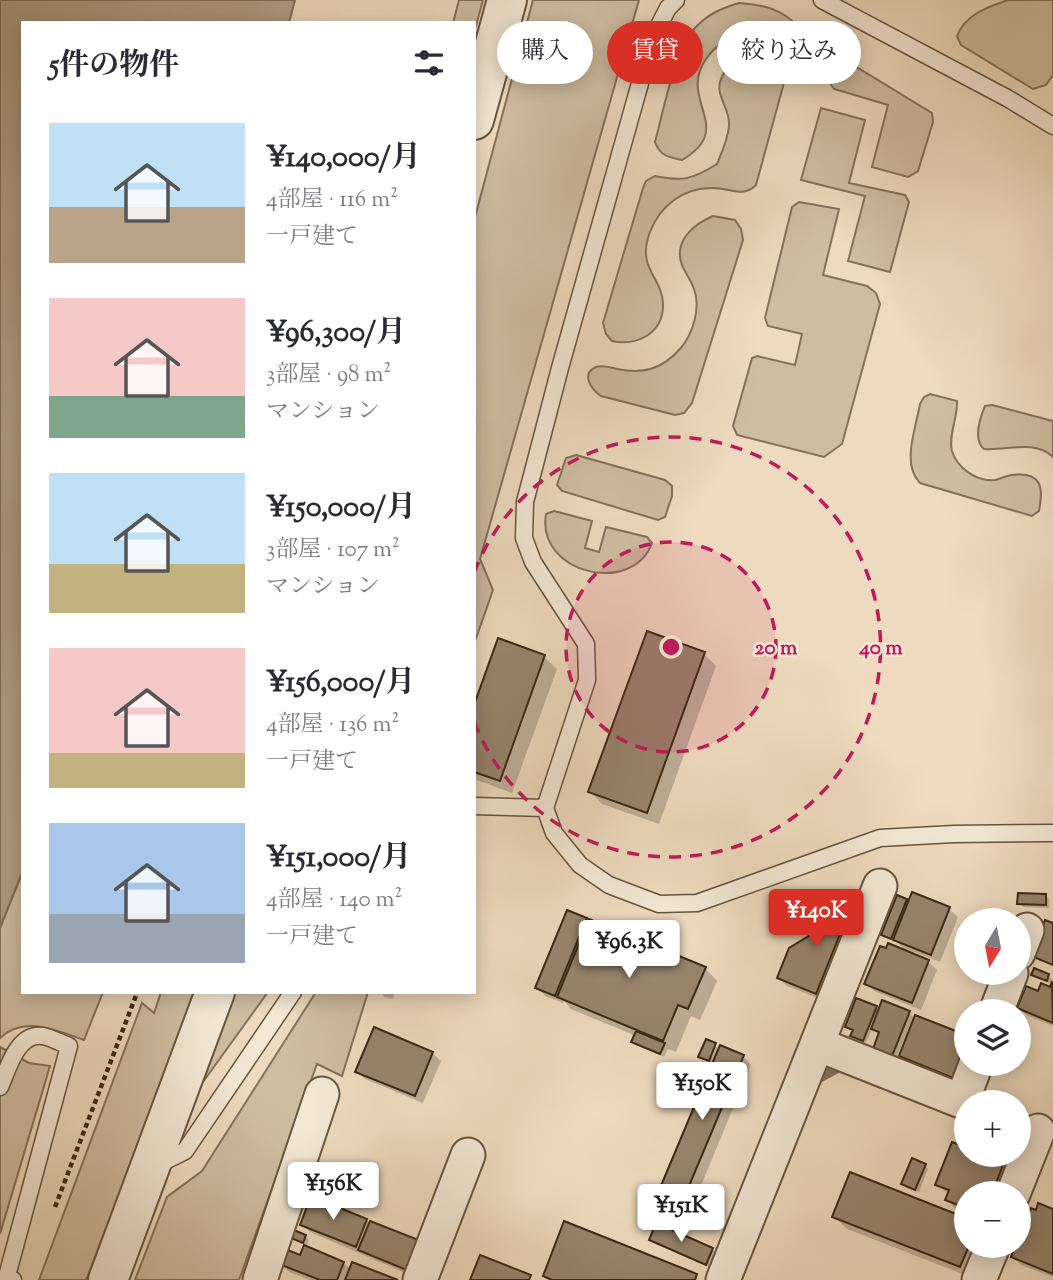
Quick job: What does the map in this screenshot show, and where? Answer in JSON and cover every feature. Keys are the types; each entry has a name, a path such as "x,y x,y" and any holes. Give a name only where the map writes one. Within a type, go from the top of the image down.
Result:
{"street":[{"path":"476,113 507,0"},
{"path":"723,1280 880,886"},
{"path":"108,1280 214,994"},
{"path":"817,1044 954,1098"},
{"path":"260,1280 322,1094"},
{"path":"1018,1181 1036,1130"},
{"path":"420,1280 468,1155"},
{"path":"979,1280 988,1258"}],"lane":[{"path":"676,0 668,8 653,37 525,502 524,538 533,562 586,644 587,680 545,808 554,833 580,865 609,885 659,904 697,903 880,838 1053,833"},
{"path":"822,0 1007,98 1053,126"},
{"path":"476,806 545,808"},
{"path":"151,1168 185,1150 292,994"},
{"path":"0,1087 10,1062 23,1041 34,1036 45,1036 69,1046 7,1276 13,1280"}],"path":[{"path":"52,1215 137,994"}],"shaded area":[{"path":"0,0 295,0 290,21 21,21 21,875 0,928"},
{"path":"459,0 483,0 476,26 476,21 454,21"},
{"path":"533,0 639,0 633,21 607,21 607,84 615,84 480,559 493,590 476,638 476,214 511,84 593,84 593,21 527,21"},
{"path":"1008,0 1053,0 1053,75 1046,85 1033,89 961,45 957,36 965,22 985,9"},
{"path":"739,3 764,6 791,21 717,21 717,47 703,65 702,21 721,9"},
{"path":"861,70 932,113 933,122 918,171 908,177 872,167 888,105 834,89 830,84 861,84"},
{"path":"670,84 698,84 706,125 705,136 698,148 682,160 665,155 655,142"},
{"path":"720,84 784,84 756,185 740,192 718,188 691,191 666,207 654,223 646,244 648,263 662,294 659,323 654,330 639,339 631,342 612,341 606,334 603,323 643,188 646,181 655,176 688,178 717,164 729,126"},
{"path":"821,108 865,120 849,183 905,195 909,202 890,272 848,261 865,196 801,180"},
{"path":"799,202 839,209 823,275 867,286 876,293 880,304 842,444 824,457 737,435 733,426 752,358 757,356 795,365 802,334 768,326 765,318 792,207"},
{"path":"713,216 735,220 741,229 743,240 692,403 684,413 675,415 601,396 589,382 591,370 601,366 635,371 651,369 666,362 685,343 692,328 697,304 694,289 682,265 680,248 692,229"},
{"path":"930,394 957,401 951,445 958,463 981,479 995,480 1009,475 1029,475 1038,482 1040,488 1039,511 1032,516 920,483 911,466 911,445 920,404 924,397"},
{"path":"992,405 1053,421 1053,457 1037,448 1029,447 984,449 978,435 980,423 985,406"},
{"path":"576,455 665,480 672,486 672,496 665,517 658,520 562,491 557,485 566,458"},
{"path":"554,511 592,521 585,548 599,552 606,527 647,537 652,543 642,559 626,569 607,573 588,571 570,564 556,551 547,535 546,514"},
{"path":"21,876 21,994 102,994 84,1040 51,1029 30,1026 9,1031 0,1038 0,928"},
{"path":"160,994 196,994 86,1280 39,1280 142,1003 154,1013"},
{"path":"234,994 267,994 203,1082"},
{"path":"315,994 367,994 342,1076 317,1064 239,1280 135,1280 167,1197 202,1171"},
{"path":"0,1047 29,1063 50,1066 0,1234"}],"building":[{"path":"647,631 705,652 647,813 588,792"},
{"path":"498,638 545,655 500,781 476,773 476,699"},
{"path":"846,890 856,894 816,994 777,978 789,948 817,931"},
{"path":"912,892 950,907 931,955 893,940"},
{"path":"1018,893 1046,894 1046,905 1017,904"},
{"path":"897,895 907,899 891,939 881,935"},
{"path":"567,910 587,918 555,996 535,988"},
{"path":"589,919 706,967 688,1009 678,1005 663,1041 557,997"},
{"path":"1045,920 1053,923 1053,965 1031,956"},
{"path":"888,943 929,960 912,1003 864,984 880,946 886,948"},
{"path":"1034,968 1049,974 1047,981 1031,975"},
{"path":"1052,981 1053,1023 1031,1014 1031,999 1021,999 1026,986 1038,991 1041,983 1050,987"},
{"path":"856,998 877,1006 863,1041 850,1036 853,1030 845,1027"},
{"path":"882,1000 910,1011 892,1056 873,1049 879,1032 871,1029"},
{"path":"915,1015 954,1030 953,1078 899,1056"},
{"path":"374,1027 433,1052 415,1096 355,1072"},
{"path":"636,1031 665,1043 660,1054 631,1042"},
{"path":"706,1039 716,1043 709,1061 698,1057"},
{"path":"720,1045 744,1055 684,1198 660,1188"},
{"path":"952,1142 954,1167 1002,1167 997,1181 954,1181 954,1203 945,1200 949,1190 935,1185"},
{"path":"912,1158 926,1164 915,1190 901,1184"},
{"path":"850,1172 954,1213 954,1258 964,1258 960,1267 832,1217"},
{"path":"311,1196 367,1219 356,1247 300,1225"},
{"path":"1038,1203 1053,1209 1053,1274 1013,1258 1031,1258 1031,1208 1036,1210"},
{"path":"370,1221 421,1241 409,1271 358,1250"},
{"path":"564,1221 697,1274 695,1280 552,1280 543,1276"},
{"path":"656,1223 713,1248 706,1265 649,1240"},
{"path":"289,1228 306,1235 303,1243 286,1236"},
{"path":"304,1245 344,1262 337,1280 320,1280 279,1264 285,1249 300,1255"},
{"path":"480,1255 531,1275 529,1280 470,1280"},
{"path":"352,1262 398,1280 345,1280"}],"waterway":[{"path":"812,1085 813,1081 841,1066 848,1069"}]}
